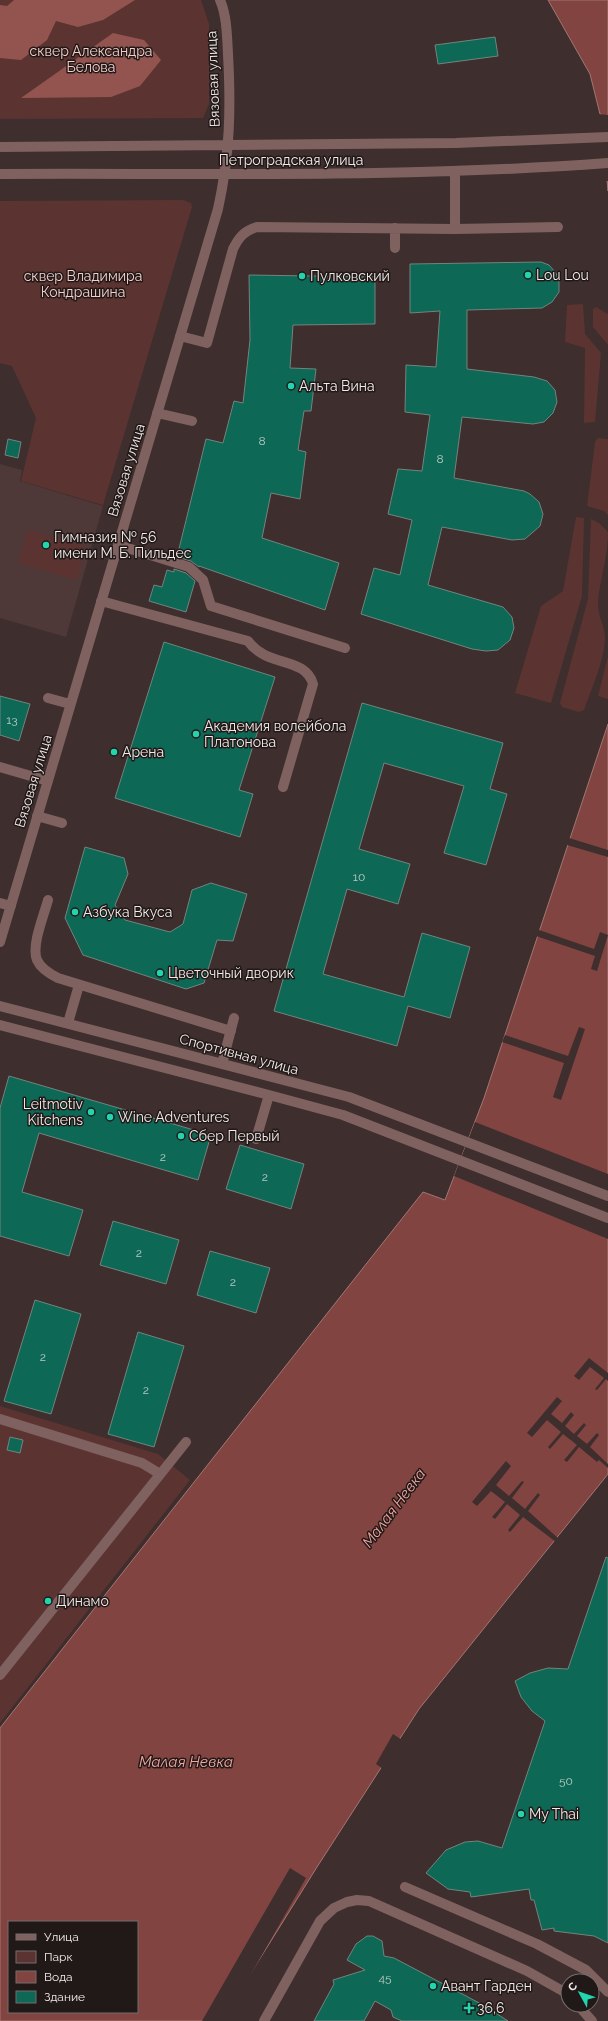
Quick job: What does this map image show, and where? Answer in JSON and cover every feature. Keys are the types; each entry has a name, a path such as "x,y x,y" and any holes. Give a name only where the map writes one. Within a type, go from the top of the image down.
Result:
{"street":[{"name":"Вязовая улица","path":"0,941 218,209 225,175 230,108 226,28 222,1"},
{"name":"Петроградская улица","path":"0,147 456,143 608,137"},
{"name":"Петроградская улица","path":"0,174 176,173 225,175 455,171 608,163"},
{"path":"455,171 455,229"},
{"path":"180,336 207,343 233,249 238,238 246,230 257,227 455,229 558,227"},
{"path":"395,228 395,248"},
{"path":"157,413 192,421"},
{"path":"118,545 189,567 203,580 211,606 345,648"},
{"path":"101,601 248,641 260,654 295,665 311,676 314,684 283,787"},
{"path":"48,698 70,704"},
{"path":"0,767 48,781"},
{"path":"37,816 62,823"},
{"path":"48,900 35,948 37,961 45,971 58,978 231,1031"},
{"path":"0,903 11,906"},
{"path":"68,1023 79,984"},
{"name":"Спортивная улица","path":"0,1006 349,1097 608,1196"},
{"path":"222,1064 234,1018"},
{"path":"0,1025 269,1094 343,1115 608,1218"},
{"path":"256,1139 269,1094"},
{"path":"0,1419 142,1463 160,1474"},
{"path":"0,1675 186,1442"},
{"path":"405,1886 537,1944 586,1970 608,1992"},
{"path":"264,2021 320,1921 334,1908 357,1900 369,1901 527,1971 560,1990"},
{"path":"585,2013 592,2021"}],"shaded area":[{"name":"Гимназия № 56 имени М. Б. Пильдес","path":"0,464 22,470 20,481 103,506 66,637 0,618"}],"green space":[{"name":"сквер Александра Белова","path":"0,0 201,0 209,24 209,104 203,118 0,119"},
{"path":"14,0 135,0 103,20 78,27 56,21 47,40 21,60 0,58 0,5 7,6"},
{"path":"113,33 144,40 161,60 140,86 111,97 21,98"},
{"name":"сквер Владимира Кондрашина","path":"183,200 191,203 192,207 103,505 21,481 36,418 12,366 0,363 0,201"},
{"path":"583,304 585,334 601,353 595,422 584,423 585,348 565,342 567,305"},
{"path":"596,307 608,314 608,345 593,327 593,309"},
{"path":"598,438 608,439 608,515 604,511 587,506 595,442"},
{"path":"576,517 584,518 582,596 551,703 515,693 541,606 563,591"},
{"path":"591,519 599,523 608,532 607,550 598,602 605,636 603,654 598,673 584,710 579,712 562,707 560,703 588,599"},
{"path":"28,530 86,547 77,580 18,563"},
{"path":"608,656 608,699 598,696"},
{"name":"Динамо","path":"0,1406 158,1454 190,1480 0,1723"}],"water":[{"path":"548,0 608,0 608,191 601,114 590,74"},
{"name":"Малая Невка","path":"608,724 608,1474 419,1709 317,1867 221,2021 0,2021 0,1728 423,1192 445,1200 484,1098"}],"pier":[{"path":"598,114 608,115 608,181 605,181 600,116"},
{"path":"569,838 608,850 608,857 567,845"},
{"path":"539,930 594,949 600,932 608,935 597,971 591,969 595,956 536,936"},
{"path":"579,1027 585,1029 561,1100 553,1097 564,1063 502,1042 505,1035 568,1056"},
{"path":"475,1122 608,1174 608,1239 454,1176"},
{"path":"589,1358 608,1373 608,1381 606,1379 597,1390 595,1389 604,1378 590,1367 579,1380 574,1376"},
{"path":"557,1397 562,1401 551,1414 562,1423 571,1412 574,1415 565,1426 574,1434 584,1423 586,1425 577,1436 587,1444 597,1433 599,1435 590,1447 608,1464 608,1468 599,1460 597,1462 579,1447 567,1462 564,1460 577,1445 563,1434 550,1449 548,1447 561,1432 547,1420 532,1437 527,1433"},
{"path":"506,1461 511,1466 496,1485 509,1496 522,1481 524,1482 512,1498 525,1509 538,1493 540,1495 528,1511 559,1539 556,1542 523,1517 510,1532 508,1530 520,1515 507,1504 495,1519 492,1517 505,1502 491,1491 477,1506 472,1502"},
{"path":"393,1734 402,1740 383,1769 376,1764"},
{"path":"290,1868 306,1878 230,2011 223,2021 202,2021"}],"building":[{"path":"495,37 498,56 438,64 435,45"},
{"path":"541,262 549,265 556,273 559,281 559,292 552,302 542,308 467,310 467,369 534,377 547,381 555,390 557,402 553,413 544,422 533,424 462,417 454,478 524,491 530,494 539,502 543,514 540,526 525,539 512,540 442,527 428,585 503,607 512,617 514,628 510,640 498,650 486,651 472,649 361,614 374,568 400,575 412,520 388,514 398,469 422,471 430,415 405,412 406,365 436,367 440,311 410,313 410,264"},
{"path":"249,275 375,277 375,324 293,325 290,368 316,369 311,411 304,411 298,450 306,452 300,499 271,493 262,538 339,563 325,610 199,567 191,561 177,557 206,439 223,443 234,401 243,403 250,340"},
{"path":"8,439 21,442 18,458 5,455"},
{"path":"174,569 186,573 195,581 186,612 149,601 154,585 162,587 167,570 174,572"},
{"name":"Академия волейбола Платонова","path":"164,642 275,677 239,790 253,794 240,837 115,798"},
{"path":"0,696 30,704 19,741 0,735"},
{"path":"362,703 503,743 490,789 507,794 486,865 444,853 464,786 384,763 359,849 410,864 398,904 347,889 323,974 404,997 422,933 470,947 450,1018 408,1006 397,1046 274,1011"},
{"path":"85,847 124,858 128,874 115,905 125,920 170,932 183,924 192,890 211,883 247,894 233,941 217,940 204,983 186,989 83,955 65,918"},
{"path":"9,1076 211,1135 198,1180 39,1133 22,1192 83,1210 69,1256 0,1236 0,1108"},
{"path":"240,1145 304,1164 291,1209 226,1189"},
{"path":"113,1221 179,1240 166,1284 100,1265"},
{"path":"210,1251 270,1268 256,1313 197,1295"},
{"path":"35,1300 81,1314 51,1414 4,1401"},
{"path":"138,1332 184,1346 154,1447 108,1434"},
{"path":"10,1437 23,1440 20,1453 7,1450"},
{"path":"606,1557 608,1558 608,1943 594,1936 554,1931 554,1928 542,1930 534,1900 531,1900 529,1889 471,1897 470,1892 448,1889 426,1873 446,1850 465,1842 478,1841 502,1848 545,1721 532,1711 521,1697 515,1681 530,1673 548,1668 568,1669"},
{"path":"367,1936 373,1936 382,1941 384,1956 394,1958 485,2006 508,2021 402,2021 393,2017 391,2010 375,2001 364,2021 314,2021 334,1984 333,1980 365,1970 347,1960 356,1944"}],"place":[{"name":"Lou Lou","path":"528,275"},
{"name":"Пулковский","path":"302,276"},
{"name":"Альта Вина","path":"291,386"},
{"name":"Гимназия № 56 имени М. Б. Пильдес","path":"46,545"},
{"name":"Академия волейбола Платонова","path":"196,734"},
{"name":"Арена","path":"114,752"},
{"name":"Азбука Вкуса","path":"75,912"},
{"name":"Цветочный дворик","path":"160,973"},
{"name":"Leitmotiv Kitchens","path":"91,1112"},
{"name":"Wine Adventures","path":"110,1117"},
{"name":"Сбер Первый","path":"181,1136"},
{"name":"Динамо","path":"48,1601"},
{"name":"My Thai","path":"521,1814"},
{"name":"Авант Гарден","path":"433,1986"},
{"name":"36,6","path":"469,2008"}]}
